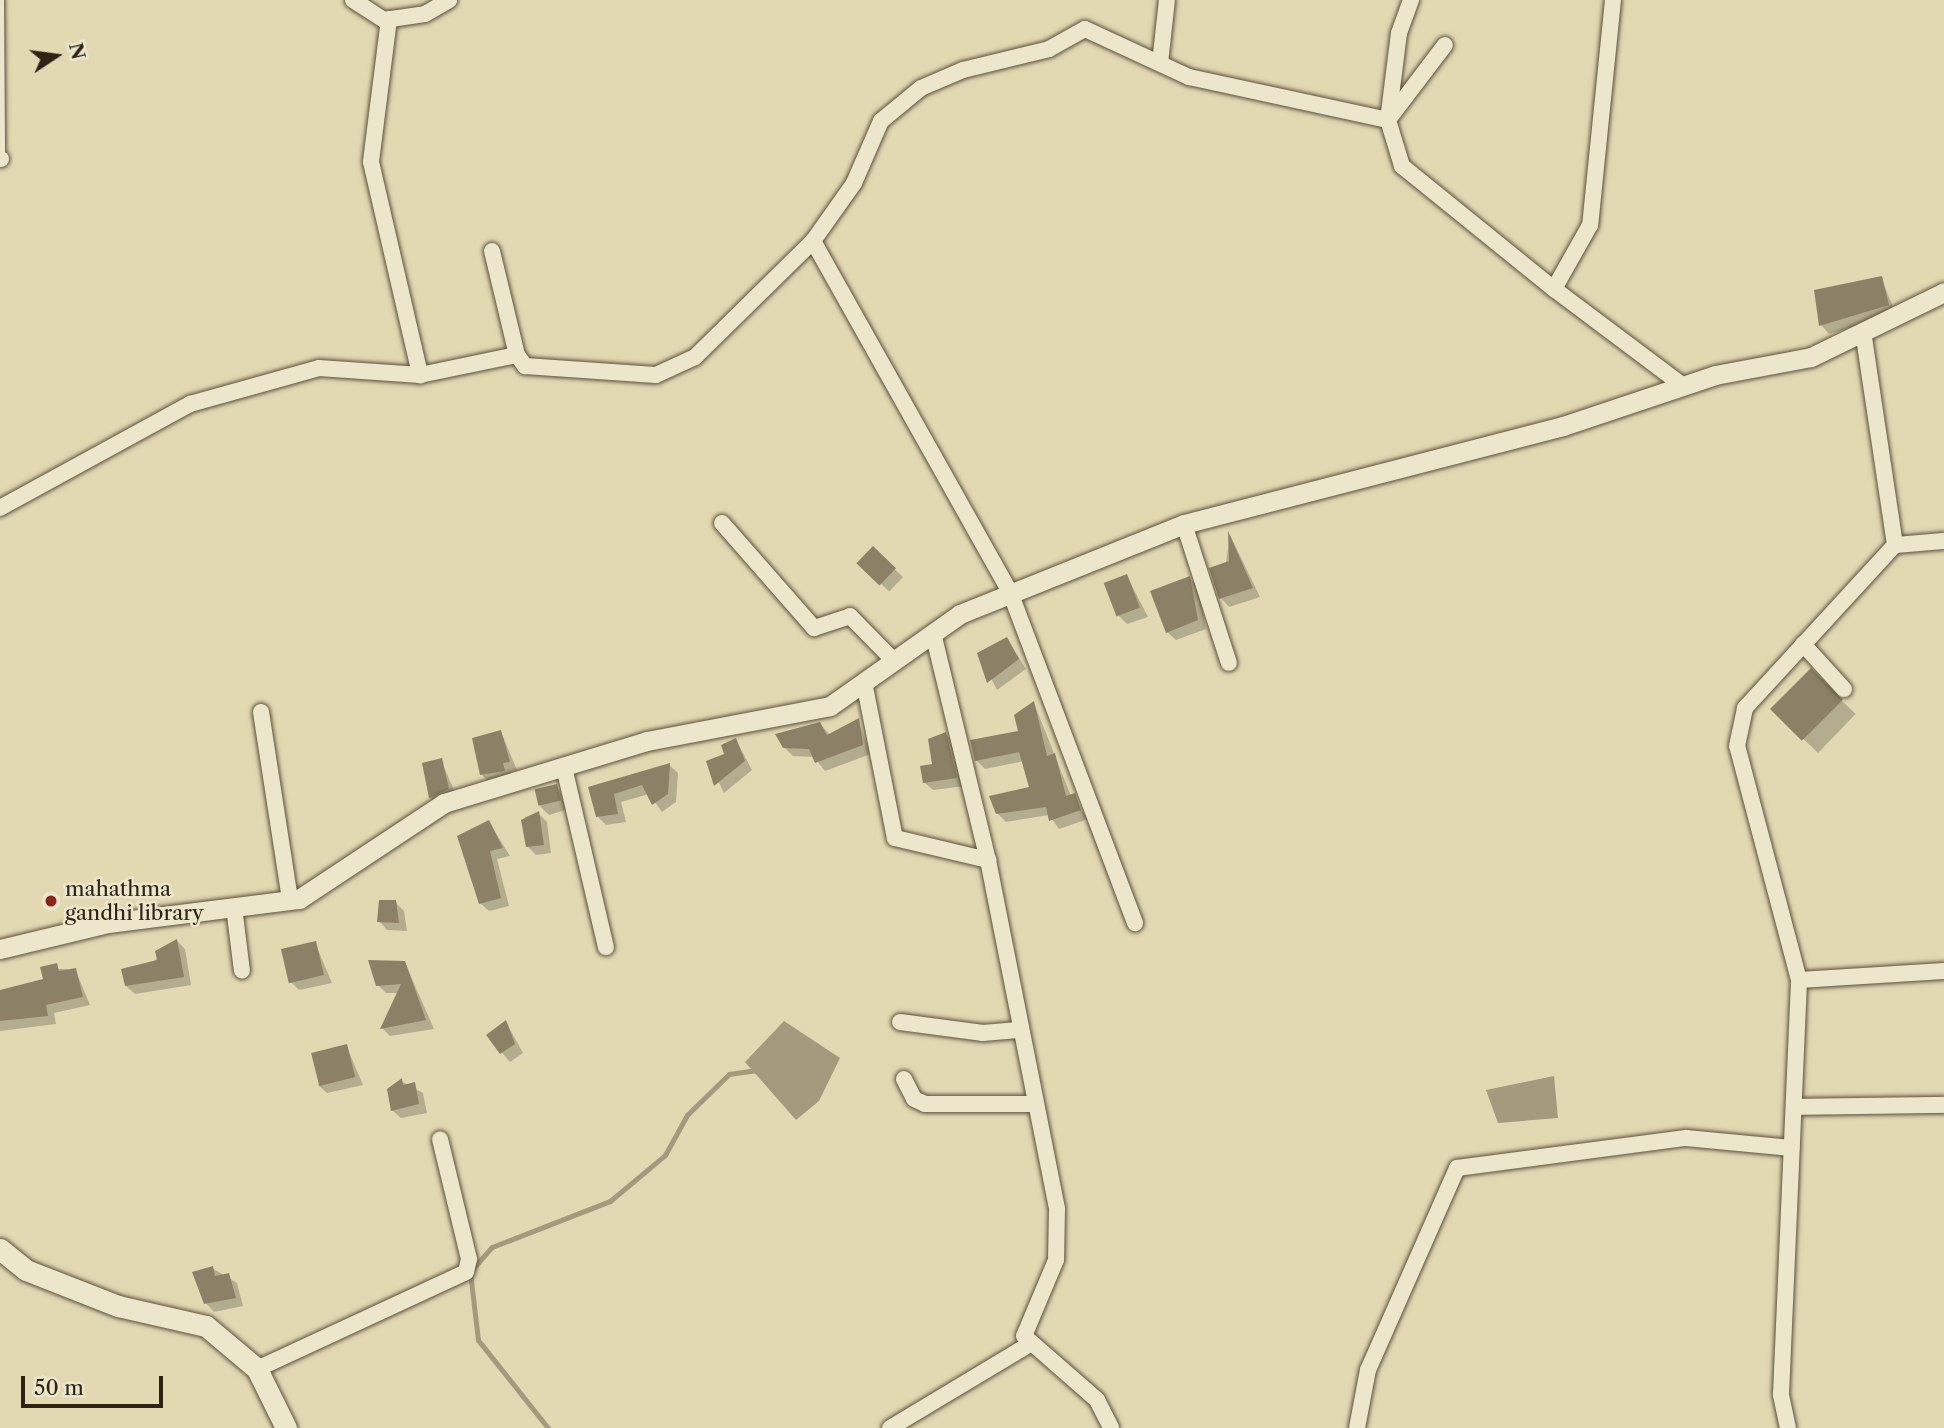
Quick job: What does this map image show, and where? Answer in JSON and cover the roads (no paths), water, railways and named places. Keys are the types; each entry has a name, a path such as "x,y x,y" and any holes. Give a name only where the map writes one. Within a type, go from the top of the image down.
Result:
{"main road":[{"path":"0,1249 26,1270 118,1306 206,1326 257,1369 286,1428"}],"street":[{"path":"353,0 389,19 425,14 449,0"},
{"path":"1160,63 1167,0"},
{"path":"1411,0 1399,33 1388,120 1402,166 1554,289 1683,386"},
{"path":"1554,289 1590,225 1607,108 1613,0"},
{"path":"389,19 371,162 421,375"},
{"path":"492,251 517,355 525,366 656,375 695,357 813,241 854,183 881,121 921,88 1016,53 1049,49 1085,29 1160,63 1255,94 1388,120"},
{"path":"1388,120 1445,45"},
{"path":"813,241 1010,592 1135,923"},
{"path":"0,949 108,923 290,900 444,803 647,741 830,706 933,633 1010,592 1184,524 1563,426 1683,386 1811,356 1944,292"},
{"path":"1863,332 1895,545"},
{"path":"0,508 190,404 318,368 421,375 517,355"},
{"path":"722,523 814,628 850,616 894,661"},
{"path":"1184,524 1229,663"},
{"path":"1787,1428 1781,1394 1800,980 1737,746 1745,708 1895,545 1944,541"},
{"path":"933,633 988,860 1032,1104 1057,1209 1056,1261 1024,1336 1097,1401 1111,1428"},
{"path":"1803,644 1844,689"},
{"path":"864,682 882,797 895,838 988,860"},
{"path":"261,712 290,900"},
{"path":"564,767 606,947"},
{"path":"234,907 242,971"},
{"path":"1800,980 1944,971"},
{"path":"900,1022 983,1033 1018,1030"},
{"path":"904,1079 914,1099 925,1104 1032,1104"},
{"path":"1794,1107 1944,1105"},
{"path":"1357,1428 1368,1370 1457,1168 1686,1138 1792,1148"},
{"path":"257,1369 466,1272 469,1259 440,1139"},
{"path":"892,1427 1030,1344"}],"lane":[{"path":"0,0 0,159"}],"waterway":[{"path":"548,1428 478,1340 470,1272 492,1247 610,1201 665,1155 687,1115 729,1074 759,1070"}],"place":[{"name":"mahathma gandhi library","path":"51,901"}]}
